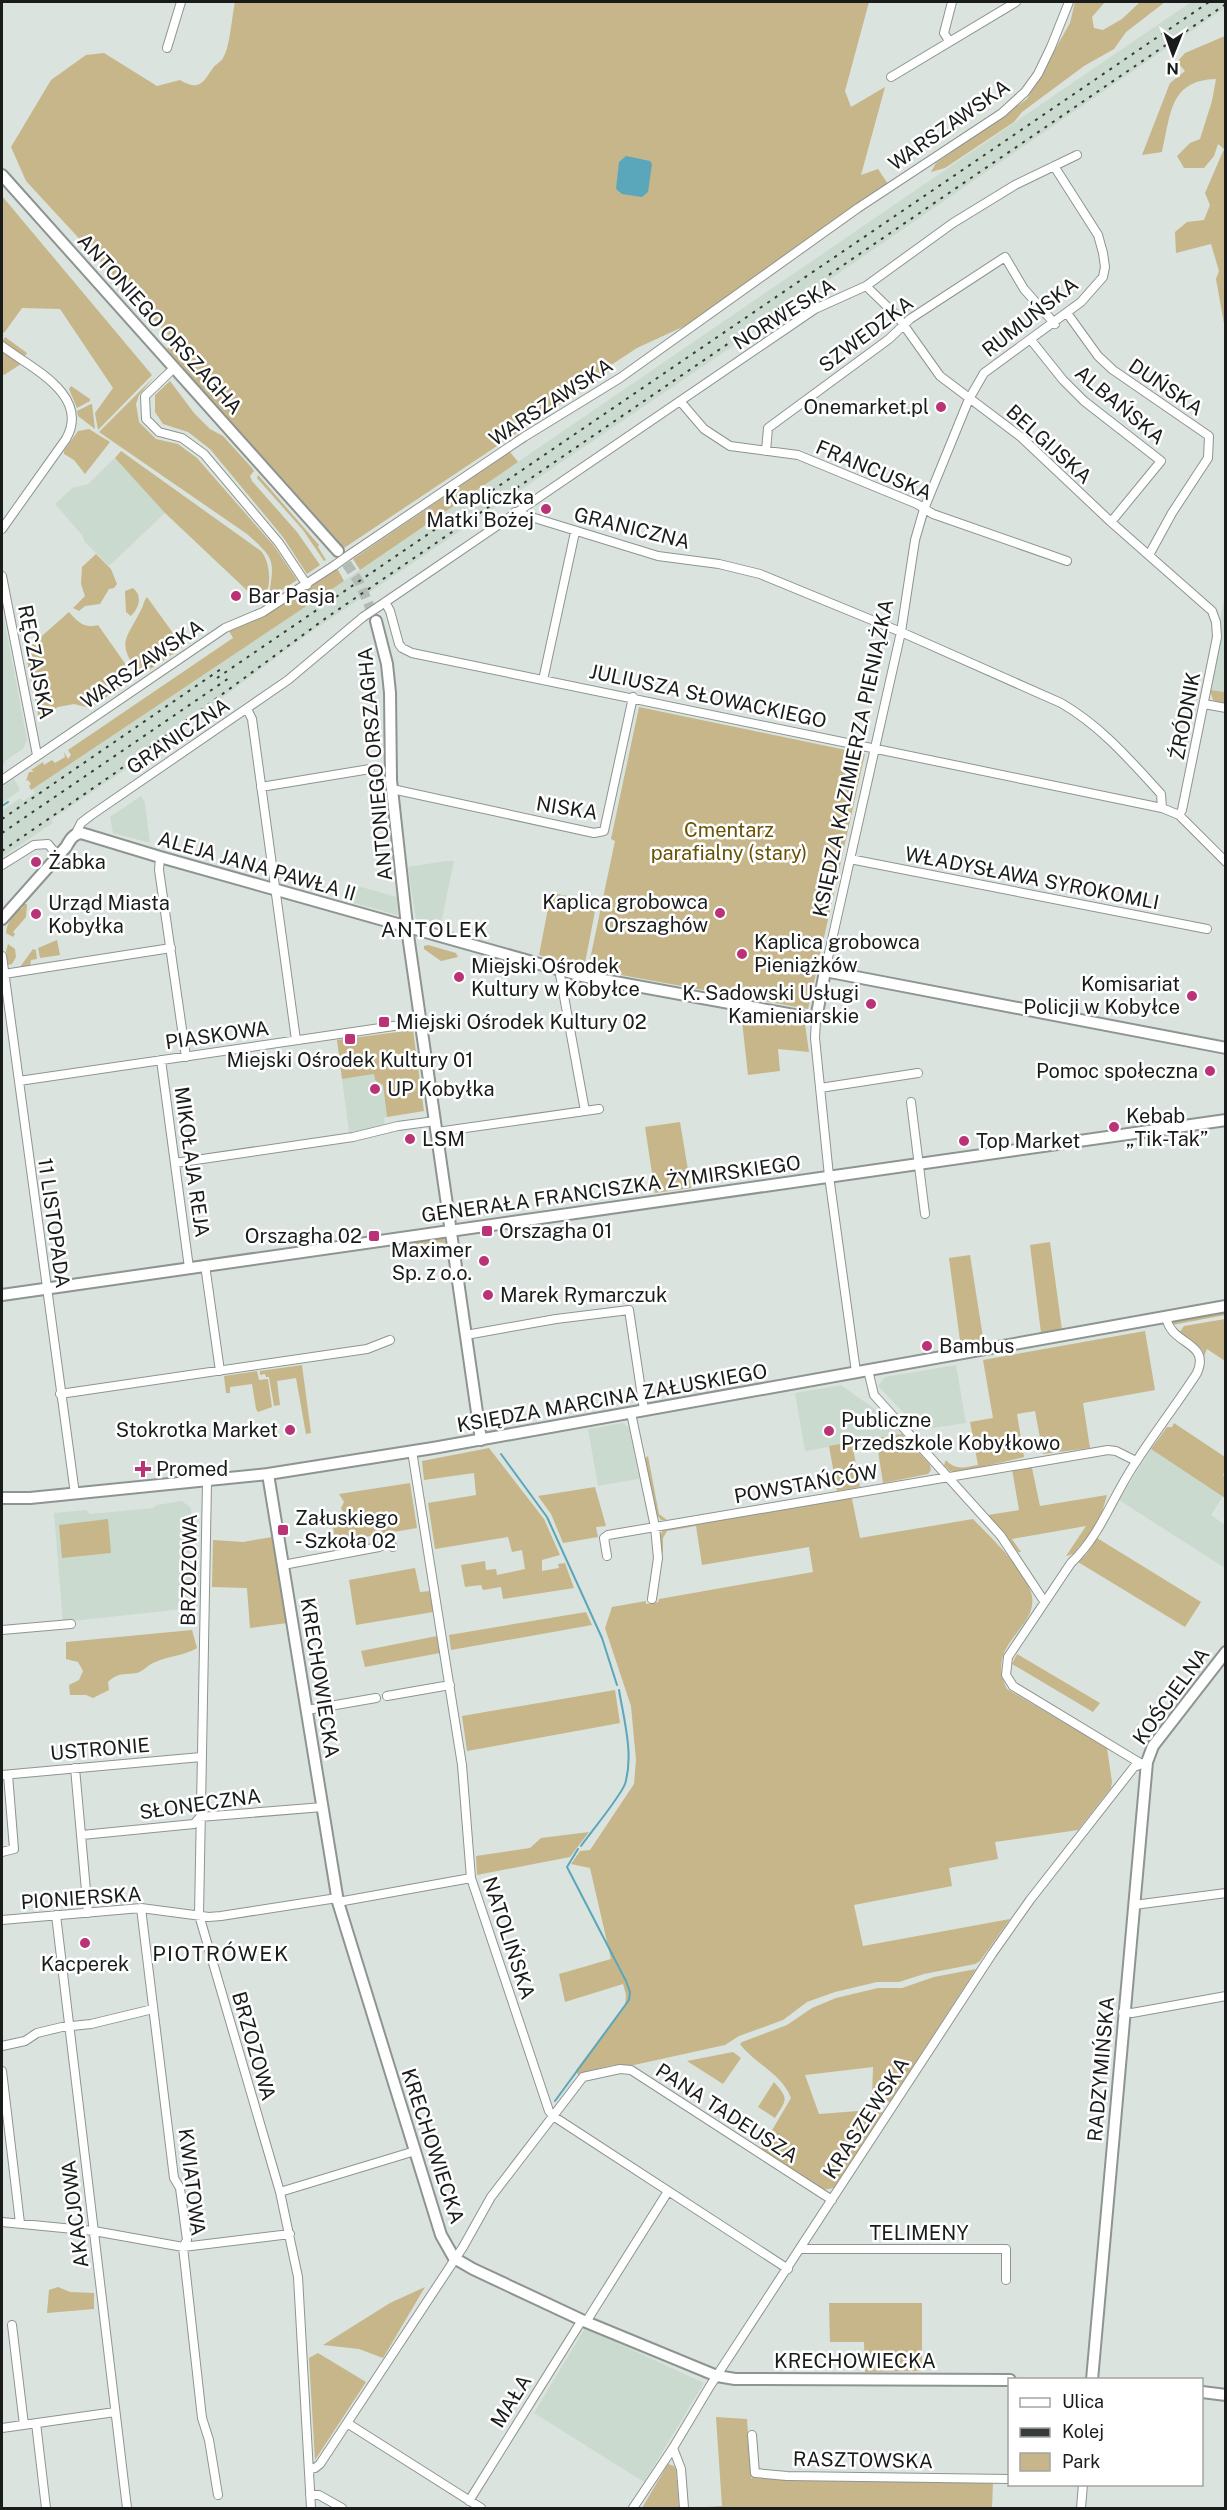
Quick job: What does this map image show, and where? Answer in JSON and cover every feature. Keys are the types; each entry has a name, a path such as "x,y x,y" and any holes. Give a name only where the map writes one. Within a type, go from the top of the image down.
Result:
{"street":[{"path":"167,48 181,2"},
{"path":"949,41 944,33 952,2"},
{"path":"891,77 1016,2"},
{"name":"WARSZAWSKA","path":"2,780 225,628 263,612 307,585 524,437 620,378 858,208 1002,113 1025,92 1038,74 1069,2"},
{"name":"NORWESKA","path":"515,512 815,309 866,286 953,223 1016,185 1077,155"},
{"name":"RUMUŃSKA","path":"924,509 969,399 984,373 1055,324 1103,277 1105,267 1098,235 1054,166"},
{"name":"ANTONIEGO ORSZAGHA","path":"2,175 338,551"},
{"name":"SZWEDZKA","path":"766,451 768,428 904,326 910,319 1005,257 1024,289 1055,324"},
{"name":"BELGIJSKA","path":"866,286 898,317 940,376 1021,437 1111,522 1208,606 1216,622"},
{"name":"DUŃSKA","path":"1067,313 1098,356 1113,370 1209,436 1208,458 1172,513 1149,555"},
{"name":"ALBAŃSKA","path":"1031,340 1063,380 1084,401 1161,461 1111,522"},
{"path":"2,346 62,391 72,409 73,424 66,439 2,529"},
{"path":"174,368 145,396 146,419 159,432 182,438 204,454 279,543 307,585"},
{"name":"FRANCUSKA","path":"680,401 704,429 730,446 798,455 917,504 924,509 1067,561"},
{"name":"KSIĘDZA KAZIMIERZA PIENIĄŻKA","path":"856,1372 829,1176 816,1018 901,632 915,540 924,509"},
{"name":"GRANICZNA","path":"76,833 81,824 90,816 247,709 311,663 345,630 515,512 658,556 740,568 901,632 1061,703 1078,712 1109,738 1161,794 1162,808"},
{"path":"543,680 575,532"},
{"name":"RĘCZAJSKA","path":"2,576 37,755"},
{"name":"JULIUSZA SŁOWACKIEGO","path":"381,604 390,611 399,644 406,651 1162,808"},
{"name":"ANTONIEGO ORSZAGHA","path":"376,621 385,652 390,693 392,789 403,873 407,927 481,1440"},
{"name":"ŹRÓDNIK","path":"1179,815 1182,810 1217,637 1216,622"},
{"name":"NISKA","path":"392,789 594,833 604,831 633,697"},
{"path":"1204,704 1226,708"},
{"path":"247,709 252,719 296,1040"},
{"path":"261,787 370,769"},
{"path":"1162,808 1179,815 1226,862"},
{"path":"2,919 76,833"},
{"name":"ALEJA JANA PAWŁA II","path":"76,833 88,834 160,857 587,977 816,1018"},
{"path":"2,865 40,844 48,844 58,856"},
{"path":"160,857 159,870 186,1057"},
{"name":"WŁADYSŁAWA SYROKOMLI","path":"850,859 1207,929"},
{"path":"4,974 171,948"},
{"name":"11 LISTOPADA","path":"2,956 75,1494"},
{"path":"559,969 585,1112"},
{"path":"825,971 1226,1048"},
{"name":"PIASKOWA","path":"19,1081 421,1022"},
{"name":"MIKOŁAJA REJA","path":"161,1060 189,1268"},
{"path":"820,1088 918,1073"},
{"path":"911,1102 925,1214"},
{"path":"175,1163 351,1137 390,1128 436,1127 599,1109"},
{"name":"GENERAŁA FRANCISZKA ŻYMIRSKIEGO","path":"2,1295 1226,1119"},
{"path":"205,1265 220,1371"},
{"name":"KSIĘDZA MARCINA ZAŁUSKIEGO","path":"2,1498 75,1494 268,1474 481,1440 1226,1306"},
{"path":"466,1335 556,1319 629,1310 645,1410"},
{"path":"1143,1763 1013,1686 1006,1675 1006,1665 1012,1650 1035,1619 1044,1601 1102,1524 1107,1510 1136,1461 1199,1369 1199,1354 1168,1328 1166,1317"},
{"path":"60,1394 372,1348 390,1340"},
{"path":"868,1370 874,1395 1001,1536 1044,1601"},
{"path":"631,1413 655,1527 658,1558 652,1599"},
{"name":"POWSTAŃCÓW","path":"607,1556 604,1539 608,1535 1108,1450 1116,1451 1136,1461"},
{"name":"NATOLIŃSKA","path":"412,1451 450,1684 468,1813 471,1878 549,2111 553,2116"},
{"name":"KRECHOWIECKA","path":"268,1474 337,1900 441,2235 454,2258 584,2321 717,2376 746,2379 1008,2380"},
{"name":"BRZOZOWA","path":"207,1482 199,1915 280,2192 290,2234 298,2277 311,2508"},
{"path":"283,1565 379,1547 388,1543 393,1547"},
{"path":"2,1630 71,1624"},
{"name":"KOŚCIELNA","path":"1143,1763 1153,1746 1226,1652"},
{"path":"387,1696 450,1684"},
{"path":"307,1710 376,1698"},
{"name":"USTRONIE","path":"5,1775 201,1757"},
{"name":"RADZYMIŃSKA","path":"1092,2378 1134,1905 1143,1763"},
{"name":"KRASZEWSKA","path":"633,2508 717,2376 1030,1900 1134,1767 1143,1763"},
{"path":"75,1768 88,1913"},
{"path":"2,1852 14,1849 5,1775"},
{"name":"SŁONECZNA","path":"82,1835 194,1824 200,1817 322,1807"},
{"name":"PIONIERSKA","path":"2,1920 141,1908 221,1916 471,1878"},
{"path":"1134,1905 1226,1893"},
{"name":"KWIATOWA","path":"141,1908 174,2178 180,2188 187,2240 183,2247 202,2418 209,2440 219,2495"},
{"name":"AKACJOWA","path":"56,1916 127,2508"},
{"path":"1124,2012 1132,2013 1226,1996"},
{"path":"2,2046 25,2041 37,2033 91,2024 153,2009"},
{"name":"PANA TADEUSZA","path":"553,2116 583,2077 626,2069 832,2200"},
{"path":"2,2071 20,2223"},
{"path":"309,2469 318,2466 454,2258 491,2197 553,2116 788,2269"},
{"path":"280,2192 415,2151"},
{"name":"MAŁA","path":"469,2501 668,2193"},
{"path":"2,2222 94,2231 183,2247 290,2234"},
{"name":"TELIMENY","path":"801,2249 1006,2249 1006,2280"},
{"path":"12,2325 24,2425"},
{"path":"1203,2392 1226,2395"},
{"path":"2,2428 115,2412"},
{"path":"36,2423 46,2508"},
{"path":"347,2423 481,2508"},
{"name":"RASZTOWSKA","path":"752,2435 755,2473 787,2476 1008,2479"},
{"path":"673,2448 681,2469 684,2508"},
{"path":"1081,2508 1083,2486"},
{"path":"310,2495 319,2495 342,2508"}],"shaded area":[{"path":"1191,2 1225,2 1225,8 717,357 308,634 126,769 51,820 53,823 2,857 2,811 20,798 23,801 35,793 32,789 360,570"},
{"path":"115,458 165,513 109,566 85,542 82,535 55,504 72,488 88,484"},
{"path":"1225,591 1225,692 1210,690"},
{"path":"2,608 27,740 23,749 5,761 6,763 2,766"},
{"path":"14,779 20,790 2,803 2,787"},
{"path":"141,796 145,803 150,843 113,833 110,817"},
{"path":"454,861 440,928 416,920 408,867"},
{"path":"354,885 397,897 398,915 350,902"},
{"path":"374,1074 375,1080 383,1085 387,1117 384,1118 385,1126 349,1132 342,1079"},
{"path":"956,1365 966,1423 920,1430 878,1386 885,1377"},
{"path":"841,1385 883,1415 902,1434 805,1451 795,1393"},
{"path":"623,1423 629,1428 639,1479 598,1486 588,1429"},
{"path":"1151,1449 1223,1496 1211,1515 1225,1525 1225,1568 1119,1500"},
{"path":"182,1501 191,1508 193,1536 189,1545 192,1573 197,1576 192,1608 63,1622 54,1513 86,1510 90,1514 153,1508 157,1505"},
{"path":"1137,1724 1154,1735 1147,1744 1131,1734"},
{"path":"585,2328 704,2383 644,2482 534,2413"}],"green space":[{"path":"235,2 869,2 845,91 851,107 885,87 861,175 878,169 892,190 728,306 637,348 611,365 611,370 344,548 273,471 167,349 172,339 26,181 11,147 51,80 86,55 104,53 157,86 180,80 192,85 200,84 225,53"},
{"path":"1075,2 1105,2 1092,17 1094,28 1103,30 1122,19 1140,2 1165,2 1126,32 1114,49 1084,66 1022,112 1014,122 945,168 931,172 936,163 1027,99 1070,23"},
{"path":"1225,36 1225,329 1216,279 1219,271 1211,244 1176,253 1175,232 1187,222 1204,220 1210,205 1205,193 1224,149 1218,144 1214,156 1204,168 1184,168 1177,156 1190,143 1200,139 1212,101 1216,79 1201,81 1189,86 1181,93 1171,113 1162,152 1142,155 1170,83 1185,71 1177,62 1185,53"},
{"path":"2,196 152,375 98,430 95,413 113,388 60,309 22,308 4,333 2,331"},
{"path":"5,337 27,353 25,356 21,356 2,342"},
{"path":"2,351 21,364 4,375 2,373"},
{"path":"154,377 139,395 136,404 139,422 156,439 178,444 197,458 274,546 297,580 269,598 271,563 269,557 257,543 99,432"},
{"path":"170,381 194,413 210,429 223,436 252,468 254,471 250,476 252,481 297,532 320,565 307,574 283,537 210,449 188,432 163,424 155,412 155,395"},
{"path":"71,386 90,401 77,408 69,389"},
{"path":"92,404 95,429 78,416 77,411"},
{"path":"89,429 110,442 85,474 74,460 64,454 64,451 78,431"},
{"path":"121,451 261,551 269,571 269,579 266,595 257,606 251,600 254,597 165,513 115,458"},
{"path":"510,452 518,462 360,570 353,559"},
{"path":"258,475 319,545 326,560 324,561 303,530 257,478"},
{"path":"96,554 111,569 117,584 114,588 109,589 100,604 85,606 79,611 73,608 85,596 81,584 82,567"},
{"path":"337,568 344,581 31,790 29,786 31,784 28,780 26,781 29,772 34,772 31,770 43,762 44,765 52,760 55,763 65,757 64,752 68,759 71,755 68,750 233,638 229,631 266,614"},
{"path":"133,588 138,595 139,602 131,616 126,612 125,591"},
{"path":"147,597 183,647 140,676 128,656 125,643"},
{"path":"69,612 82,624 98,625 131,672 130,681 90,708 74,704 58,707 39,719 25,651"},
{"path":"1210,690 1225,692 1225,705 1213,700"},
{"name":"Cmentarz parafialny (stary)","path":"639,707 865,754 808,1009 588,969 615,841 611,839"},
{"path":"551,893 597,901 584,968 539,955"},
{"path":"23,904 27,904 26,917 13,932 15,934 13,937 6,933 7,928 20,907 22,909"},
{"path":"57,940 60,955 40,958 38,948"},
{"path":"8,944 15,949 16,957 12,964 8,965 6,951"},
{"path":"428,945 456,953 458,957 441,961 424,949 424,946"},
{"path":"33,949 36,950 37,959 31,960 30,966 20,967"},
{"path":"741,1012 771,1018 771,1021 781,1023 782,1019 805,1024 809,1052 778,1049 780,1071 748,1075"},
{"path":"413,1030 424,1111 387,1117 383,1085 375,1080 374,1074 342,1079 337,1040"},
{"path":"680,1122 691,1188 655,1193 645,1127"},
{"path":"431,1236 431,1239 444,1238 445,1243 412,1246 411,1241"},
{"path":"1050,1242 1062,1330 1041,1333 1030,1245"},
{"path":"970,1255 984,1344 961,1348 949,1258"},
{"path":"1225,1310 1225,1315 1172,1325 1175,1319"},
{"path":"1225,1319 1225,1361 1207,1349 1204,1356 1202,1349 1180,1332 1184,1326"},
{"path":"1145,1331 1155,1390 1083,1403 1090,1448 1043,1454 1035,1411 1017,1414 1024,1457 960,1472 950,1471 944,1465 946,1460 957,1467 978,1465 970,1422 993,1418 983,1360"},
{"path":"302,1365 311,1433 306,1434 296,1378 277,1381 280,1405 274,1406 269,1377 265,1374 260,1375 260,1371"},
{"path":"257,1371 259,1380 268,1379 272,1407 258,1412 252,1384 230,1387 230,1393 226,1393 224,1376"},
{"path":"1174,1423 1225,1457 1223,1475 1225,1477 1225,1498 1151,1449 1167,1427 1172,1427"},
{"path":"902,1434 930,1465 931,1470 928,1474 883,1483 876,1438"},
{"path":"852,1442 860,1487 837,1491 829,1446"},
{"path":"489,1448 544,1519 560,1555 542,1560 542,1571 559,1568 558,1564 565,1563 574,1588 503,1599 501,1587 483,1590 481,1585 465,1587 461,1565 485,1561 486,1570 496,1569 497,1575 525,1569 522,1550 512,1552 508,1537 435,1549 428,1503 476,1495 474,1473 424,1480 422,1461"},
{"path":"648,1456 659,1514 667,1520 661,1520 657,1515 644,1459"},
{"path":"1032,1468 1040,1506 1107,1495 1099,1523 1073,1554 1066,1556 1086,1526 1012,1539 1021,1552 1018,1552 988,1515 1019,1510 1012,1469"},
{"path":"410,1483 417,1528 335,1542 332,1519 349,1516 344,1514 341,1508 344,1502 339,1494"},
{"path":"595,1487 606,1526 596,1527 598,1537 563,1543 551,1514 538,1496"},
{"path":"848,1496 852,1499 860,1538 973,1519 1006,1553 1027,1582 1032,1605 1029,1616 1007,1647 1002,1659 1002,1673 1007,1689 1107,1748 1111,1788 1078,1830 995,1842 998,1859 949,1868 952,1886 854,1905 863,1946 1010,1919 980,1961 975,1964 924,1974 899,1982 877,1982 835,1992 807,2002 783,2020 739,2036 725,2045 634,2065 613,2065 588,2071 579,2077 576,2070 625,2006 626,1995 623,1984 565,2002 559,1974 611,1959 590,1868 571,1864 580,1851 590,1850 634,1784 636,1760 631,1706 605,1628 612,1607 646,1601 646,1604 658,1602 659,1599 813,1572 809,1547 702,1565 696,1526 667,1531 663,1538 663,1553 659,1537 664,1529"},
{"path":"108,1519 111,1553 62,1558 59,1525"},
{"path":"272,1537 287,1623 250,1628 247,1588 212,1587 213,1540 243,1542"},
{"path":"1097,1538 1201,1602 1185,1627 1078,1562 1086,1555"},
{"path":"415,1568 420,1592 430,1591 433,1612 356,1625 349,1580"},
{"path":"586,1612 592,1625 451,1650 449,1635"},
{"path":"192,1630 197,1648 158,1661 139,1672 115,1677 108,1682 109,1690 93,1698 86,1695 70,1695 69,1685 79,1680 83,1671 78,1662 66,1659 66,1642"},
{"path":"437,1636 440,1653 365,1667 361,1651"},
{"path":"1017,1654 1100,1703 1093,1712 1012,1664"},
{"path":"615,1690 620,1723 467,1751 462,1716"},
{"path":"589,1832 570,1857 477,1875 476,1856 530,1848 541,1838"},
{"path":"976,1969 890,2102 872,2098 873,2067 805,2075 819,2114 871,2110 871,2107 883,2112 834,2188 823,2190 761,2149 791,2098 781,2082 746,2051 740,2044 742,2042 787,2025 812,2008 836,1998 878,1988 902,1988 934,1977"},
{"path":"733,2052 741,2058 723,2084 687,2061"},
{"path":"774,2082 785,2099 775,2118 758,2107"},
{"path":"58,2287 70,2292 94,2293 94,2309 47,2313 49,2290"},
{"path":"425,2287 383,2358 359,2349 323,2345 390,2303"},
{"path":"829,2303 922,2303 922,2371 865,2372 864,2342 830,2342"},
{"path":"318,2353 366,2382 315,2460 309,2358"},
{"path":"716,2417 747,2419 751,2478 993,2482 992,2508 692,2508 722,2506"},
{"path":"668,2464 674,2466 676,2470 679,2508 642,2508"}],"water":[{"path":"626,156 650,161 652,164 648,192 642,197 622,194 616,189 619,162"}],"waterway":[{"path":"2,806 8,802"},
{"path":"501,1454 547,1517 602,1638 617,1685"},
{"path":"581,1846 612,1806 625,1784 628,1773 628,1749 619,1690"},
{"path":"555,2101 629,2000 630,1992 567,1867 578,1849"}],"tunnel":[{"path":"338,551 359,582 376,621"}],"railway":[{"path":"217,678 1209,2"},
{"path":"2,851 115,773 326,618 1226,4"},
{"path":"2,819 221,669"},
{"path":"2,833 229,678"}],"place":[{"name":"Onemarket.pl","path":"941,407"},
{"name":"Kapliczka Matki Bożej","path":"546,509"},
{"name":"Bar Pasja","path":"236,596"},
{"name":"Żabka","path":"36,862"},
{"name":"Kaplica grobowca Orszaghów","path":"720,913"},
{"name":"Urząd Miasta Kobyłka","path":"36,914"},
{"name":"Kaplica grobowca Pieniążków","path":"742,954"},
{"name":"Miejski Ośrodek Kultury w Kobyłce","path":"459,977"},
{"name":"Komisariat Policji w Kobyłce","path":"1192,996"},
{"name":"K. Sadowski Usługi Kamieniarskie","path":"871,1004"},
{"name":"Miejski Ośrodek Kultury 02","path":"384,1022"},
{"name":"Miejski Ośrodek Kultury 01","path":"350,1039"},
{"name":"Pomoc społeczna","path":"1210,1071"},
{"name":"UP Kobyłka","path":"375,1089"},
{"name":"Kebab „Tik-Tak”","path":"1114,1127"},
{"name":"LSM","path":"410,1139"},
{"name":"Top Market","path":"964,1141"},
{"name":"Orszagha 01","path":"487,1231"},
{"name":"Orszagha 02","path":"374,1236"},
{"name":"Maximer Sp. z o.o.","path":"484,1261"},
{"name":"Marek Rymarczuk","path":"488,1295"},
{"name":"Bambus","path":"927,1346"},
{"name":"Stokrotka Market","path":"290,1430"},
{"name":"Publiczne Przedszkole Kobyłkowo","path":"829,1431"},
{"name":"Promed","path":"143,1469"},
{"name":"Załuskiego - Szkoła 02","path":"283,1530"},
{"name":"Kacperek","path":"85,1943"}],"district":[{"name":"ANTOLEK","path":"435,929"},
{"name":"PIOTRÓWEK","path":"221,1953"}]}
